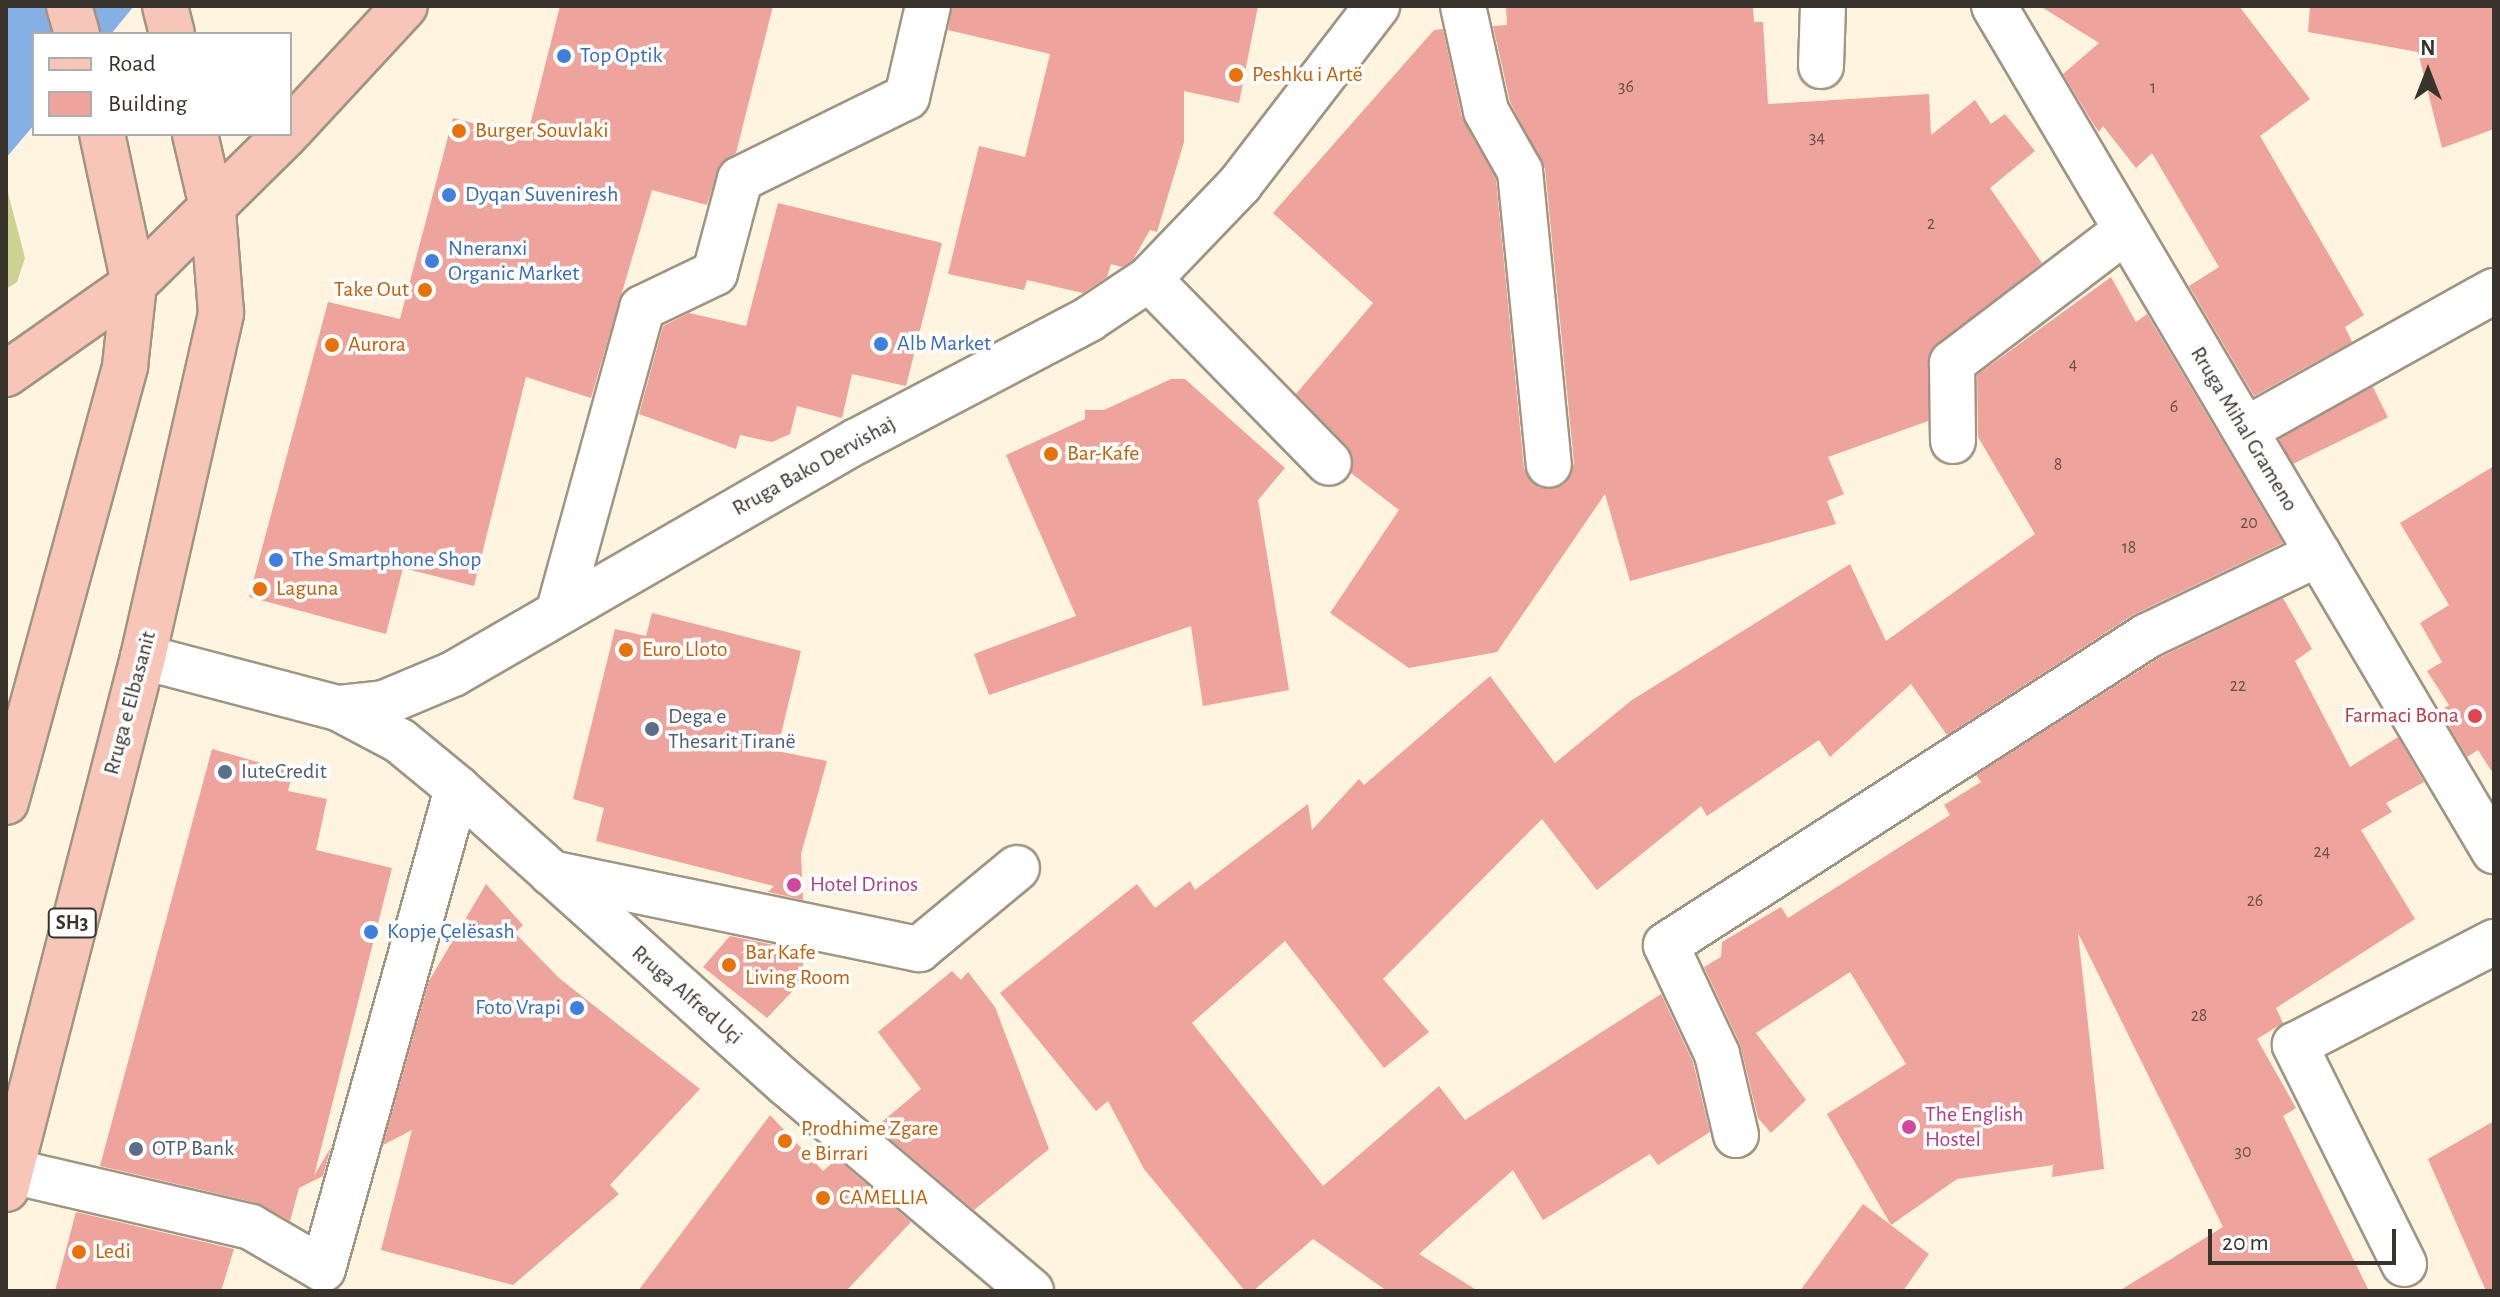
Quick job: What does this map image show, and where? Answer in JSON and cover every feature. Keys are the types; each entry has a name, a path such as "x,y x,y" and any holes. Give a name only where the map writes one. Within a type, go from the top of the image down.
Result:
{"main road":[{"path":"69,6 76,32"},
{"path":"165,6 172,32"},
{"path":"292,128 405,6"},
{"path":"7,784 104,451 125,366 134,284 118,197 103,136"},
{"name":"SH3","path":"195,136 213,211"},
{"path":"6,374 134,284 213,211 284,136"},
{"name":"Rruga e Elbasanit","path":"8,1180 143,657 221,313 213,211"}],"street":[{"path":"559,610 642,308 715,273 740,179 907,97 928,6"},
{"name":"Rruga Bako Dervishaj","path":"143,657 338,708 420,691 559,610 1089,319 1149,279 1240,184 1377,6"},
{"path":"1463,6 1486,111 1520,171 1549,465"},
{"path":"1821,66 1823,6"},
{"name":"Rruga Mihal Grameno","path":"1994,6 2124,232 2494,851"},
{"path":"1953,441 1952,363 2124,232"},
{"path":"1149,279 1329,463"},
{"path":"2245,430 2494,291"},
{"path":"1736,1135 1717,1054 1666,945 2147,636 2318,554"},
{"name":"Rruga Alfred Uçi","path":"338,708 400,741 457,788 548,873 1031,1291"},
{"path":"8,1180 251,1227 323,1269 457,788"},
{"path":"548,873 919,949 1017,868"},
{"path":"2404,1264 2295,1045 2494,942"}],"green space":[{"path":"6,185 25,258 17,282 6,289"}],"water":[{"path":"134,6 113,32 32,32 32,127 6,158 6,7"}],"building":[{"path":"560,6 773,6 736,153 720,164 707,205 652,190 591,398 526,377 474,586 403,568 386,634 249,597 328,302 400,319 453,118 527,137"},
{"path":"952,6 1258,6 1239,103 1184,91 1184,142 1157,232 1150,230 1133,260 1122,267 1111,264 1107,277 1083,293 1027,280 1024,290 948,274 979,146 1025,157 1050,54 948,30"},
{"path":"1506,6 1753,6 1754,22 1763,22 1768,104 1929,94 1931,135 1975,100 1991,124 2005,114 2035,151 1990,188 2042,263 1930,351 1928,421 1828,457 1844,494 1827,501 1836,524 1630,581 1605,494 1497,652 1409,668 1330,613 1399,510 1351,473 1347,446 1296,394 1373,303 1273,213 1434,30 1443,29 1462,117 1496,179 1524,468 1539,488 1564,485 1574,463 1545,169 1510,102 1493,26 1507,25"},
{"path":"2040,6 2239,6 2310,99 2260,136 2364,315 2345,327 2352,342 2254,396 2189,286 2219,267 2152,153 2136,168 2103,126 2099,132 2063,74 2099,43"},
{"path":"2310,6 2494,6 2494,129 2442,148 2418,52 2308,32"},
{"path":"778,203 942,243 906,386 852,374 842,418 797,406 790,434 772,442 740,435 736,449 639,414 663,326 689,313 746,326"},
{"path":"2111,277 2136,322 2147,314 2283,543 2133,615 1947,735 1911,684 1830,757 1819,740 1707,816 1701,806 1597,890 1542,819 1383,979 1429,1032 1384,1068 1285,941 1192,1023 1323,1186 1439,1086 1465,1120 1661,994 1693,1062 1710,1132 1658,1165 1650,1154 1543,1220 1513,1170 1419,1254 1478,1291 1387,1291 1313,1239 1253,1291 1245,1291 1144,1169 1108,1101 1096,1111 1000,993 1137,884 1155,908 1190,881 1195,890 1308,804 1312,830 1359,779 1364,785 1490,676 1555,763 1632,700 1850,564 1886,641 2035,534 1978,437 1977,375"},
{"path":"1171,379 1185,379 1285,468 1258,500 1289,690 1203,706 1191,626 989,695 974,654 1076,616 1006,455 1085,419 1085,410 1104,410"},
{"path":"2373,387 2388,418 2292,464 2277,434"},
{"path":"2494,466 2494,775 2478,750 2467,757 2440,711 2449,705 2427,671 2442,662 2420,623 2449,605 2400,523"},
{"path":"2283,598 2312,649 2295,661 2350,767 2398,737 2424,782 2386,803 2392,812 2361,830 2415,919 2276,1008 2283,1023 2257,1039 2296,1108 2283,1116 2369,1291 2119,1291 2223,1227 2078,933 2104,1169 2052,1177 2053,1165 1957,1179 1891,1225 1827,1114 1906,1064 1850,972 1756,1033 1806,1100 1771,1133 1758,1118 1740,1044 1704,967 1721,957 1722,942 1781,907 1788,918 1950,815 1944,805 1981,782 1976,775 2159,658"},
{"path":"652,613 801,651 777,751 827,761 801,854 803,900 768,892 774,886 596,841 604,808 573,799 615,629 646,636"},
{"path":"212,749 293,772 288,791 327,799 316,850 392,868 314,1176 331,1147 323,1176 299,1188 290,1221 257,1203 100,1166"},
{"path":"486,884 523,925 515,933 559,978 700,1089 610,1185 619,1194 513,1285 381,1250 412,1130 383,1145 429,981"},
{"path":"730,936 803,951 803,980 767,1018 703,967"},
{"path":"952,971 961,980 968,972 995,1007 1049,1149 974,1210 876,1127 921,1089 878,1032"},
{"path":"770,1115 823,1171 837,1159 911,1222 846,1291 638,1291"},
{"path":"2494,1121 2494,1291 2486,1291 2428,1159"},
{"path":"1863,1204 1929,1254 1903,1291 1800,1291"},
{"path":"76,1212 234,1249 221,1291 55,1291"}],"place":[{"name":"Top Optik","path":"564,56"},
{"name":"Peshku i Artë","path":"1236,75"},
{"name":"Burger Souvlaki","path":"459,131"},
{"name":"Dyqan Suveniresh","path":"449,195"},
{"name":"Nneranxi Organic Market","path":"432,261"},
{"name":"Take Out","path":"425,290"},
{"name":"Alb Market","path":"881,344"},
{"name":"Aurora","path":"332,345"},
{"name":"Bar-Kafe","path":"1051,454"},
{"name":"The Smartphone Shop","path":"276,560"},
{"name":"Laguna","path":"260,589"},
{"name":"Euro Lloto","path":"626,650"},
{"name":"Farmaci Bona","path":"2475,716"},
{"name":"Dega e Thesarit Tiranë","path":"652,729"},
{"name":"IuteCredit","path":"225,772"},
{"name":"Hotel Drinos","path":"794,885"},
{"name":"Kopje Çelësash","path":"371,932"},
{"name":"Bar Kafe Living Room","path":"729,965"},
{"name":"Foto Vrapi","path":"577,1008"},
{"name":"The English Hostel","path":"1909,1127"},
{"name":"Prodhime Zgare e Birrari","path":"785,1141"},
{"name":"OTP Bank","path":"136,1149"},
{"name":"CAMELLIA","path":"823,1198"},
{"name":"Ledi","path":"79,1252"}]}
